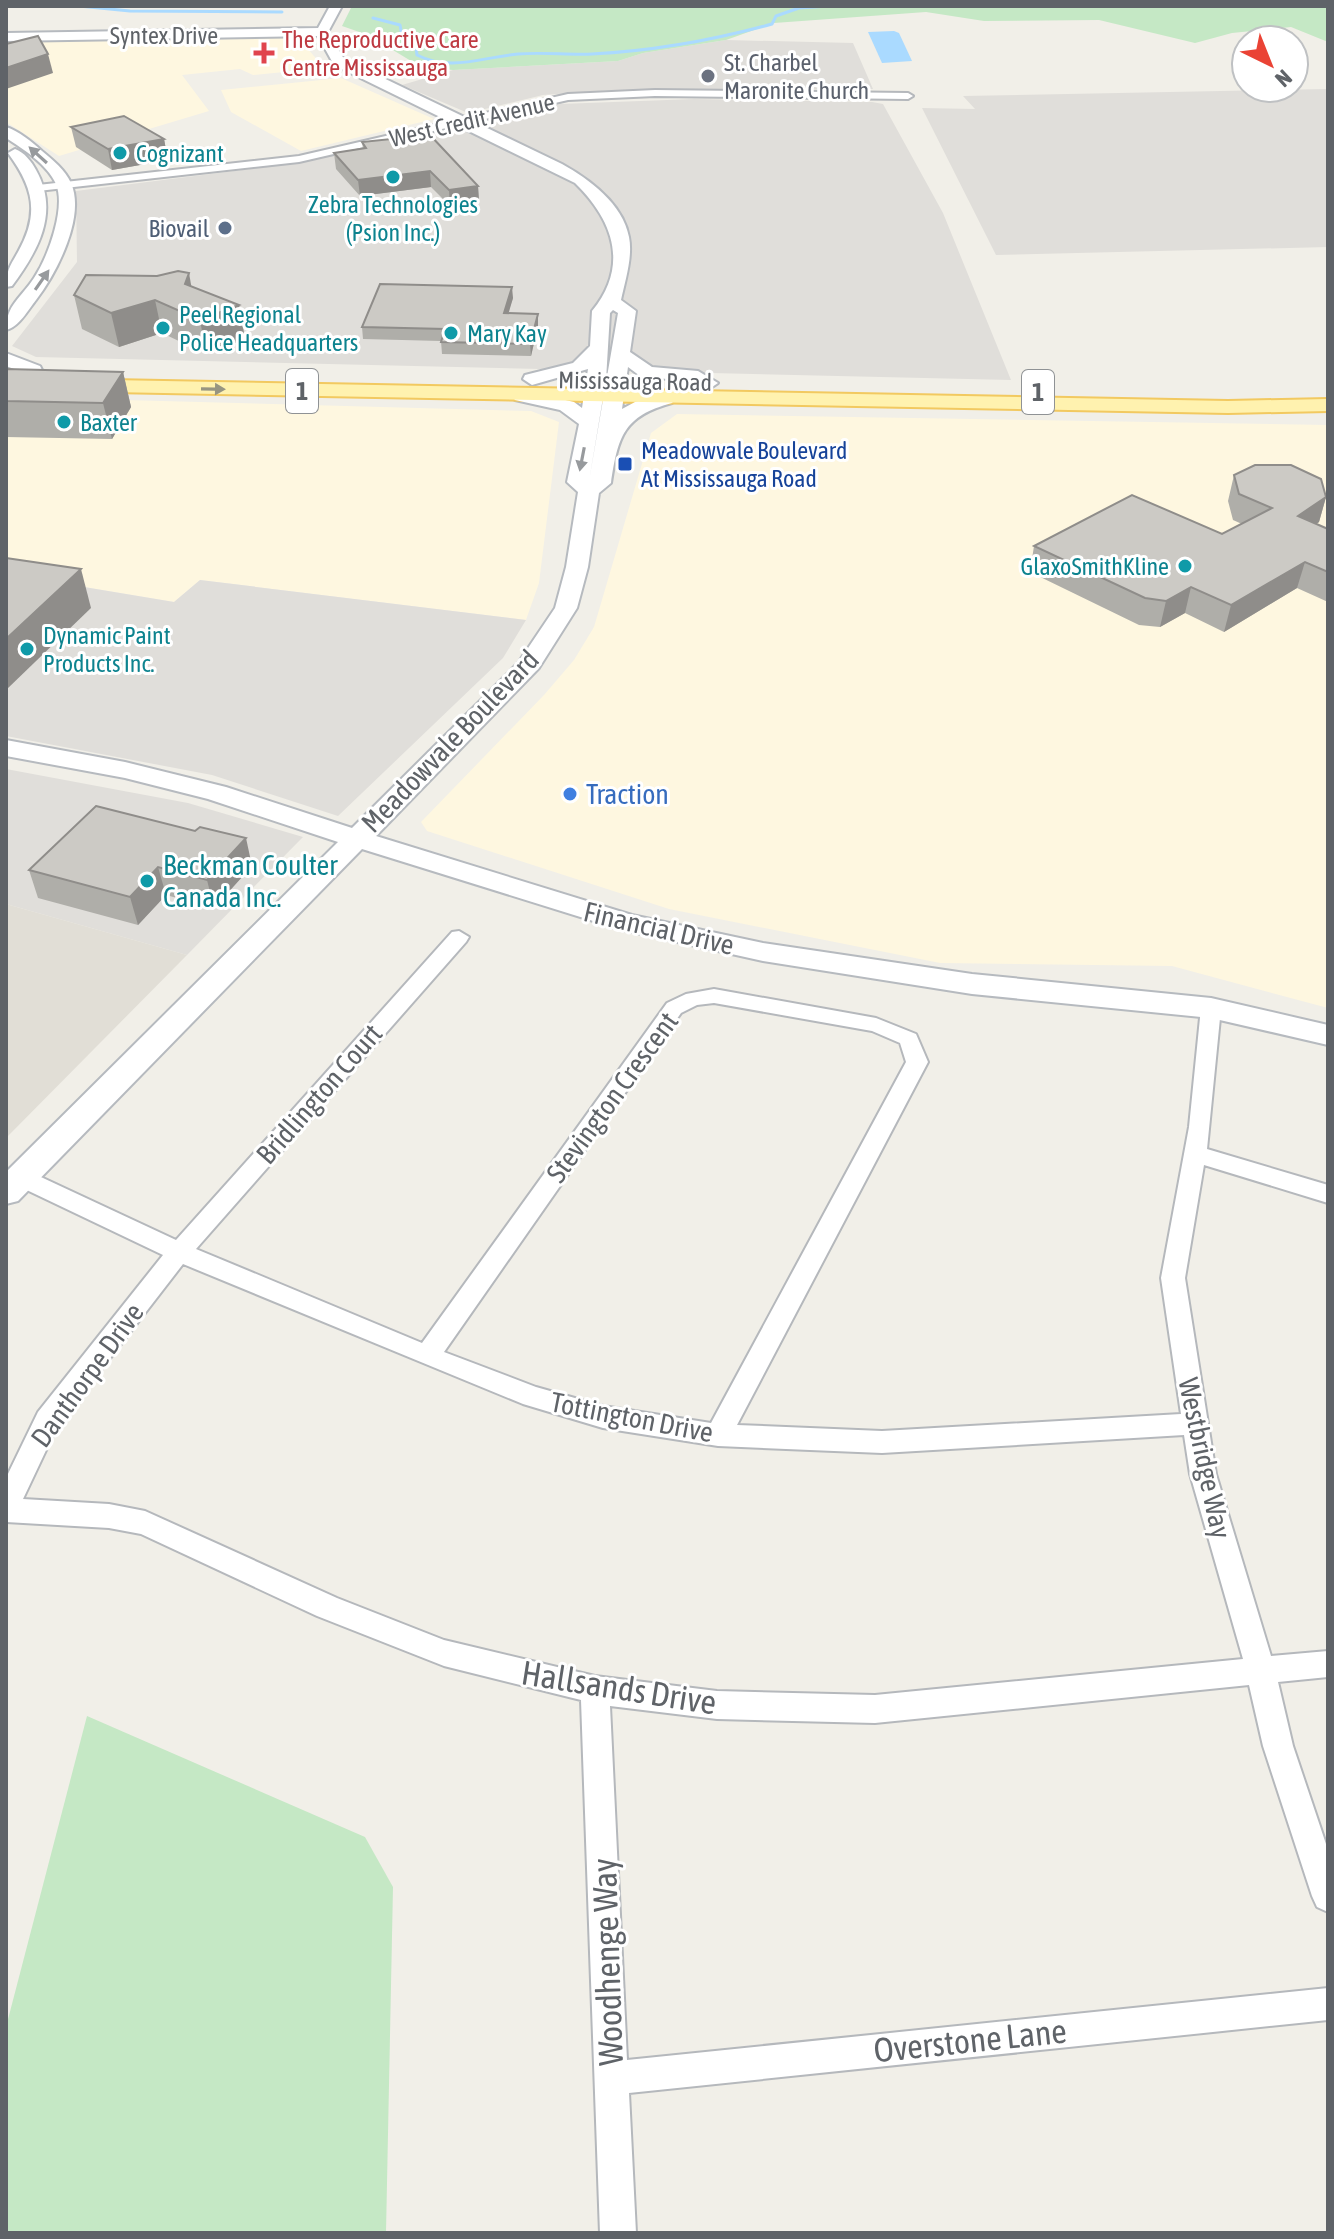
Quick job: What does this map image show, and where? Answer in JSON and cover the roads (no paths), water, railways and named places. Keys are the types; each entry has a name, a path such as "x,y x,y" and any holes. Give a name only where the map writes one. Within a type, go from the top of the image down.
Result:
{"main road":[{"path":"322,32 336,6"},
{"name":"Syntex Drive","path":"6,37 322,32"},
{"name":"Meadowvale Boulevard","path":"322,32 339,62 580,180 598,197 612,217 621,237 620,267 612,302 601,311 599,347 605,388 607,441 601,483 589,490"},
{"path":"6,131 31,148 65,185 63,237 55,261 6,325"},
{"path":"6,146 31,169 38,188 37,233 22,262 6,282"},
{"name":"Meadowvale Boulevard","path":"589,490 577,482 589,422 620,353 627,311 612,302"},
{"path":"527,387 580,367 599,347"},
{"path":"620,353 651,373 698,377 709,383"},
{"path":"6,359 30,377"},
{"name":"Mississauga Road","path":"6,369 30,377 605,388 709,383 1225,397 1264,404"},
{"name":"Mississauga Road","path":"6,386 30,377"},
{"path":"527,387 567,406 589,422"},
{"name":"Mississauga Road","path":"605,388 665,399 1228,407 1328,405"},
{"path":"607,441 618,434 623,420 633,410 665,399"},
{"name":"Meadowvale Boulevard","path":"13,1184 527,668 566,608 577,567 589,490"},
{"name":"Financial Drive","path":"6,748 125,770 217,793 599,915 763,952 972,984 1211,1008 1328,1035"}],"street":[{"name":"West Credit Avenue","path":"38,188 299,159 568,97 655,93 908,96"},
{"name":"Bridlington Court","path":"179,1252 459,937"},
{"name":"Stevington Crescent","path":"427,1356 674,1008 693,999 714,996 876,1025 909,1039 917,1062 718,1435"},
{"name":"Westbridge Way","path":"1211,1008 1195,1154 1173,1278 1203,1474 1260,1669 1278,1746 1328,1896"},
{"path":"1195,1154 1328,1194"},
{"name":"Tottington Drive","path":"13,1184 54,1196 427,1356 532,1397 582,1412 718,1435 882,1442 1193,1424"},
{"name":"Danthorpe Drive","path":"6,1508 47,1420 179,1252"},
{"name":"Hallsands Drive","path":"6,1508 109,1516 145,1523 327,1607 444,1653 595,1690 717,1705 875,1709 1328,1664"},
{"name":"Woodhenge Way","path":"595,1690 618,2233"},
{"name":"Overstone Lane","path":"612,2078 1328,2004"}],"water":[{"path":"868,32 899,33 912,61 882,63"}],"waterway":[{"path":"79,6 130,11 282,12"},
{"path":"373,18 400,25 403,41 416,47 417,55 454,63 518,54 615,53 660,47 772,24 776,16 799,8 829,6"}],"place":[{"name":"The Reproductive Care Centre Mississauga","path":"264,53"},
{"name":"St. Charbel Maronite Church","path":"708,76"},
{"name":"Cognizant","path":"120,153"},
{"name":"Zebra Technologies (Psion Inc.)","path":"393,177"},
{"name":"Biovail","path":"225,228"},
{"name":"Peel Regional Police Headquarters","path":"163,328"},
{"name":"Mary Kay","path":"451,333"},
{"name":"Baxter","path":"64,422"},
{"name":"Meadowvale Boulevard At Mississauga Road","path":"625,464"},
{"name":"GlaxoSmithKline","path":"1185,566"},
{"name":"Dynamic Paint Products Inc.","path":"27,649"},
{"name":"Traction","path":"570,794"},
{"name":"Beckman Coulter Canada Inc.","path":"147,881"}]}
